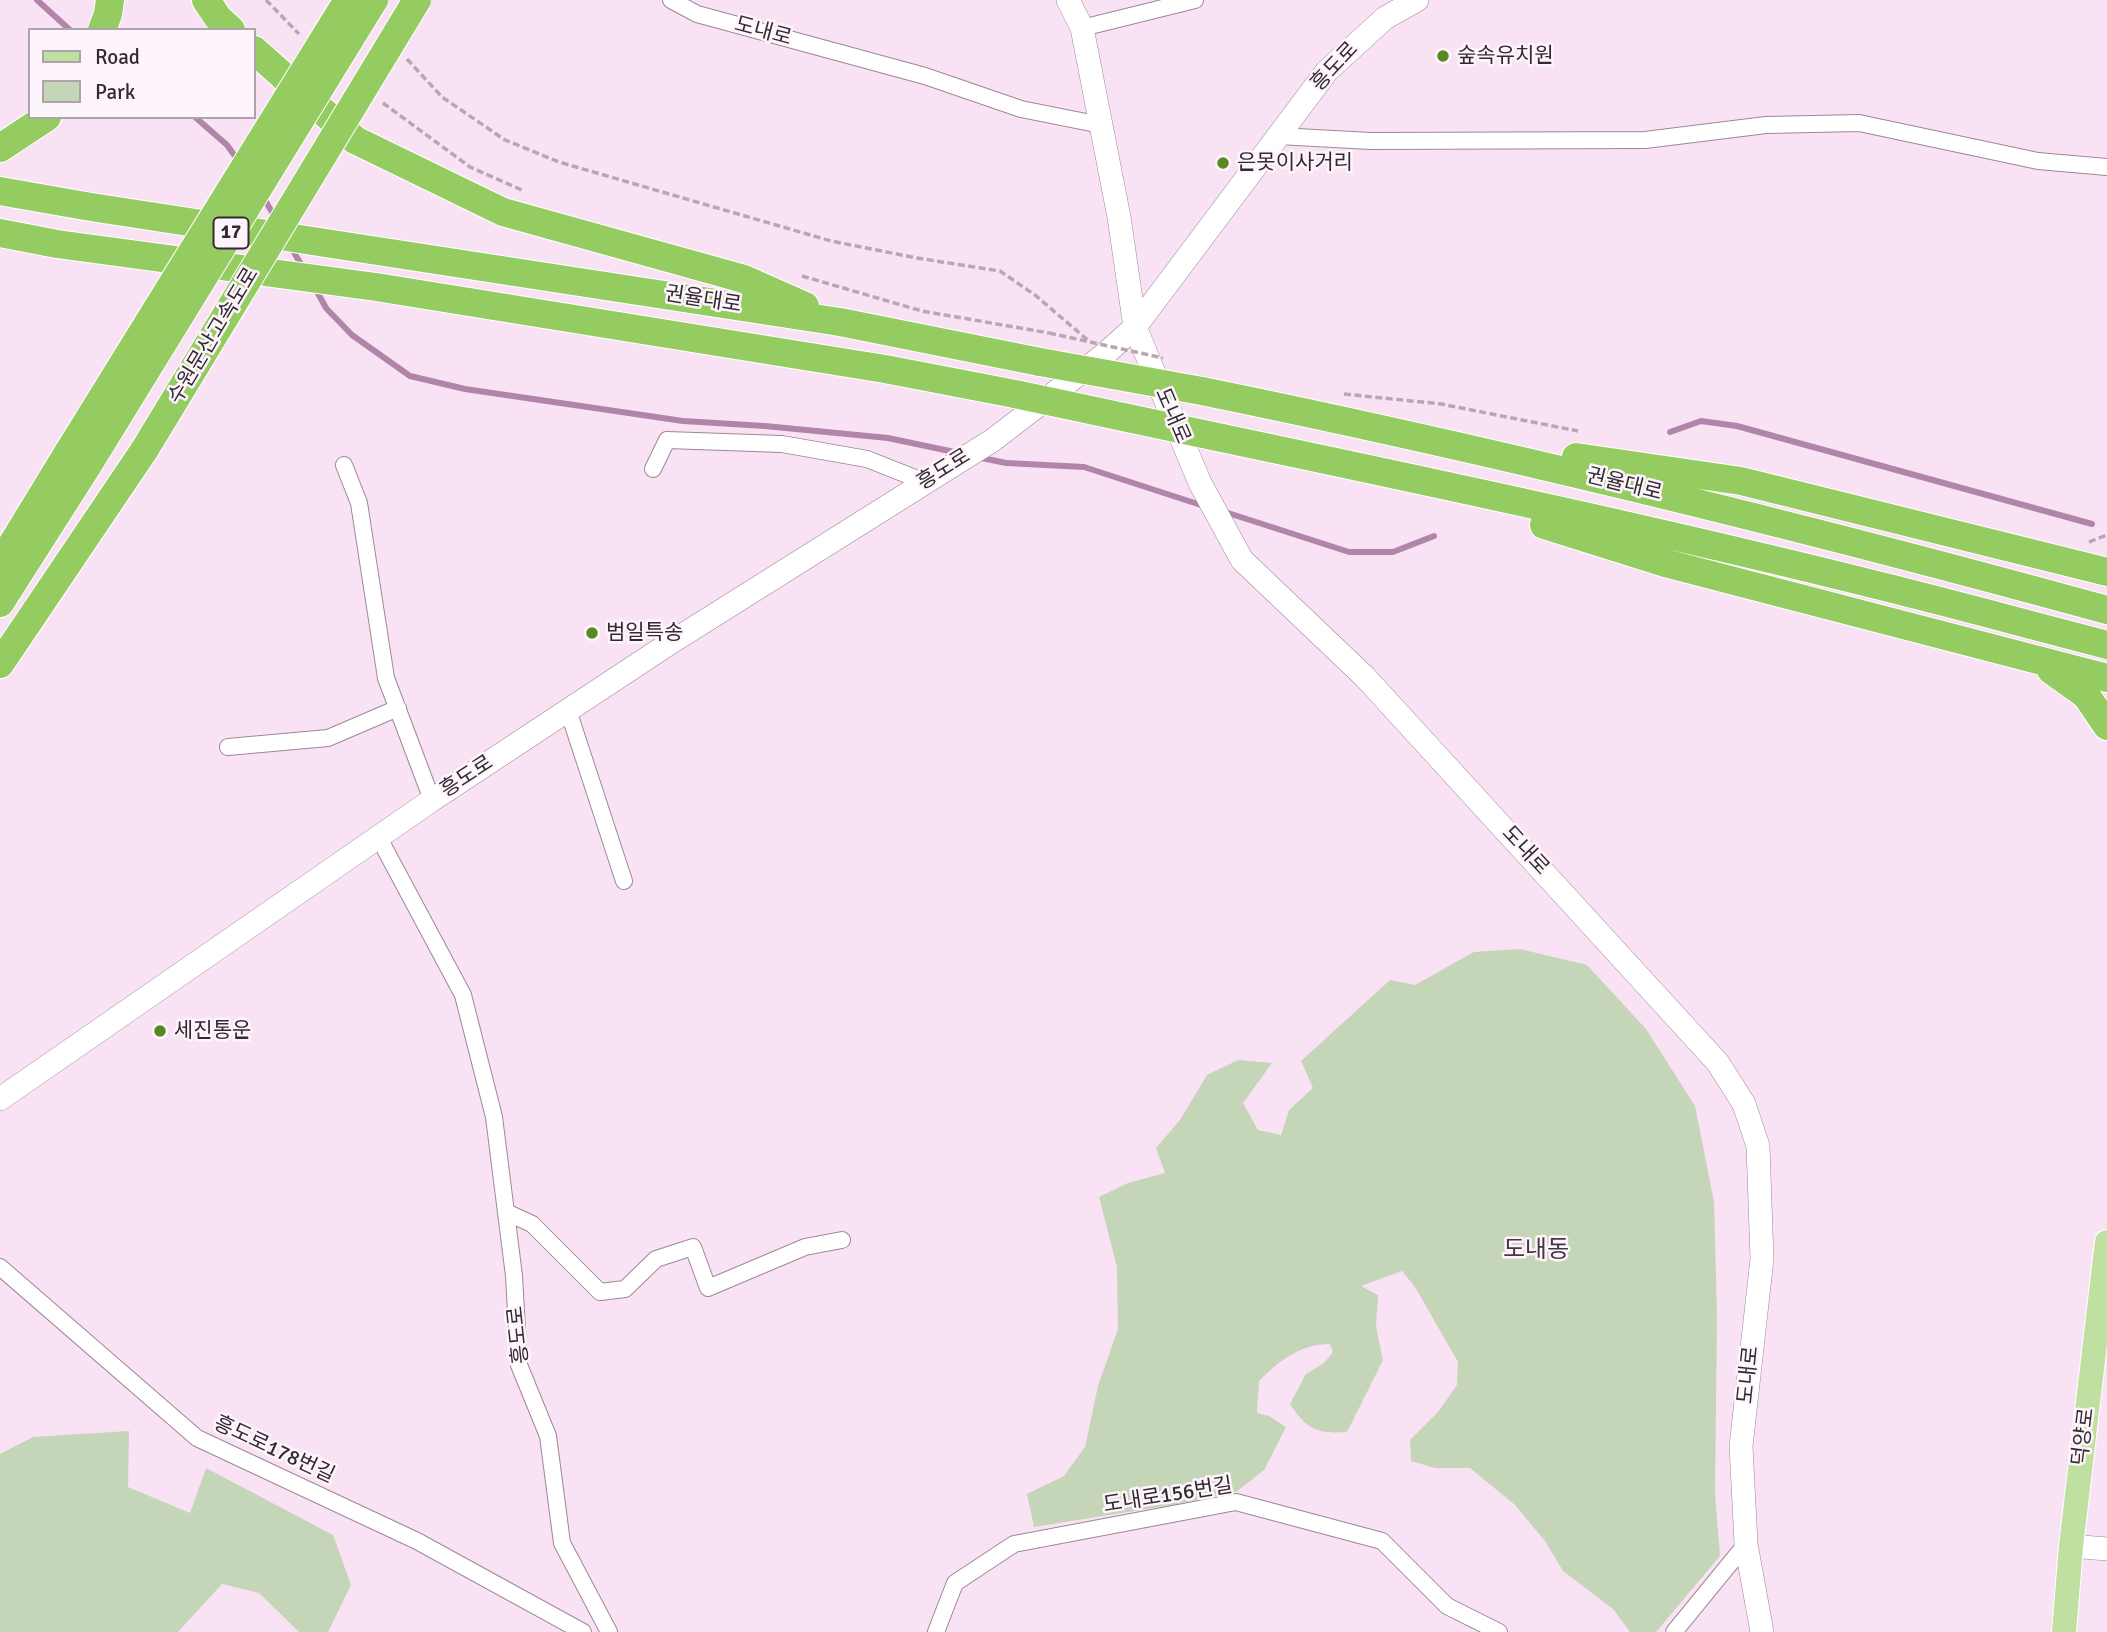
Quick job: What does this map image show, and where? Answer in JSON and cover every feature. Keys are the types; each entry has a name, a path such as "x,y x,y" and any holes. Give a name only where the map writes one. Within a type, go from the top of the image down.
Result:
{"highway":[{"path":"103,28 110,0"},
{"path":"206,0 229,28"},
{"path":"0,564 78,458 348,0"},
{"name":"수원문산고속도로","path":"0,603 78,458 374,0"},
{"name":"수원문산고속도로","path":"0,664 145,449 417,0"},
{"path":"256,52 355,140 503,212 744,279 840,322"},
{"path":"0,148 44,119"},
{"name":"권율대로","path":"0,191 840,322 1202,391 1380,427 1661,494 2107,610"},
{"path":"0,233 57,244"},
{"path":"0,251 57,244"},
{"name":"권율대로","path":"57,244 376,287 939,378 1361,467 1890,587 2107,643"},
{"path":"1380,427 1741,481 2107,572"},
{"path":"1361,467 1665,563 2107,678"},
{"path":"2073,564 2107,559"},
{"path":"2073,564 2107,597"},
{"path":"2035,659 2104,654 2107,643"},
{"path":"2035,659 2086,695 2107,726"}],"main road":[{"name":"덕양로","path":"2064,1632 2071,1546 2107,1242"}],"street":[{"name":"도내로","path":"671,0 697,14 925,76 1021,109 1101,125"},
{"name":"도내로","path":"1068,0 1082,28 1119,217 1135,327 1200,483 1242,560 1374,687 1718,1063 1744,1104 1758,1146 1762,1259 1741,1446 1746,1544 1762,1632"},
{"path":"1082,28 1195,0"},
{"name":"흥도로","path":"0,1099 432,800 568,710 993,440 1105,354 1135,327 1327,71 1385,18 1417,0"},
{"path":"1278,136 1371,141 1645,140 1766,125 1859,123 2038,161 2107,167"},
{"path":"653,469 667,440 782,444 867,459 930,479"},
{"path":"344,465 359,503 386,678 432,800"},
{"path":"228,747 328,738 398,708"},
{"path":"568,710 624,881"},
{"name":"흥도로","path":"379,838 463,995 494,1117 514,1276 519,1365 548,1436 562,1543 610,1632"},
{"path":"506,1212 532,1224 600,1292 625,1289 656,1259 693,1247 708,1288 805,1247 842,1240"},
{"name":"흥도로178번길","path":"0,1267 197,1438 417,1541 565,1627 583,1632"},
{"name":"도내로156번길","path":"936,1632 955,1583 1014,1544 1236,1502 1382,1541 1447,1606 1499,1632"},
{"path":"1674,1632 1746,1544"},
{"path":"2071,1546 2107,1549"}],"path":[{"path":"266,0 302,37"},
{"path":"406,58 442,97 505,141 559,162 831,241 1000,271 1035,295 1105,354"},
{"path":"376,98 470,167 534,196"},
{"path":"795,274 922,311 1049,333 1164,358"}],"green space":[{"path":"1520,949 1587,965 1646,1029 1695,1106 1714,1202 1717,1316 1715,1494 1720,1556 1656,1632 1630,1632 1613,1609 1563,1571 1545,1541 1515,1505 1470,1468 1435,1468 1411,1461 1410,1440 1438,1412 1457,1385 1458,1362 1415,1287 1402,1271 1361,1286 1378,1295 1376,1327 1383,1360 1347,1432 1320,1431 1302,1420 1290,1404 1306,1374 1324,1363 1333,1352 1330,1344 1309,1347 1282,1361 1259,1381 1257,1413 1269,1416 1286,1427 1264,1470 1236,1492 1034,1527 1027,1494 1064,1476 1085,1447 1098,1386 1118,1329 1117,1267 1099,1197 1128,1183 1165,1173 1156,1148 1180,1120 1207,1075 1238,1060 1272,1063 1243,1103 1258,1130 1281,1135 1289,1110 1313,1088 1301,1061 1390,980 1415,985 1474,952"},
{"path":"129,1431 128,1487 190,1513 206,1468 333,1535 351,1585 328,1632 299,1632 259,1593 222,1584 178,1632 0,1632 0,1454 33,1437"}],"waterway":[{"path":"37,0 68,28"},
{"path":"197,119 227,145 240,163"},
{"path":"262,195 276,219"},
{"path":"291,247 303,268"},
{"path":"314,286 326,308 352,335 410,376 465,389 683,421 888,438 959,453"},
{"path":"1670,432 1701,421 1737,426 2092,524"},
{"path":"977,457 1006,463 1084,467 1204,506"},
{"path":"1225,512 1349,552 1393,552 1434,536"}],"place":[{"name":"숲속유치원","path":"1443,56"},
{"name":"은못이사거리","path":"1223,163"},
{"name":"범일특송","path":"592,633"},
{"name":"세진통운","path":"160,1031"}],"district":[{"name":"도내동","path":"1536,1251"}]}
